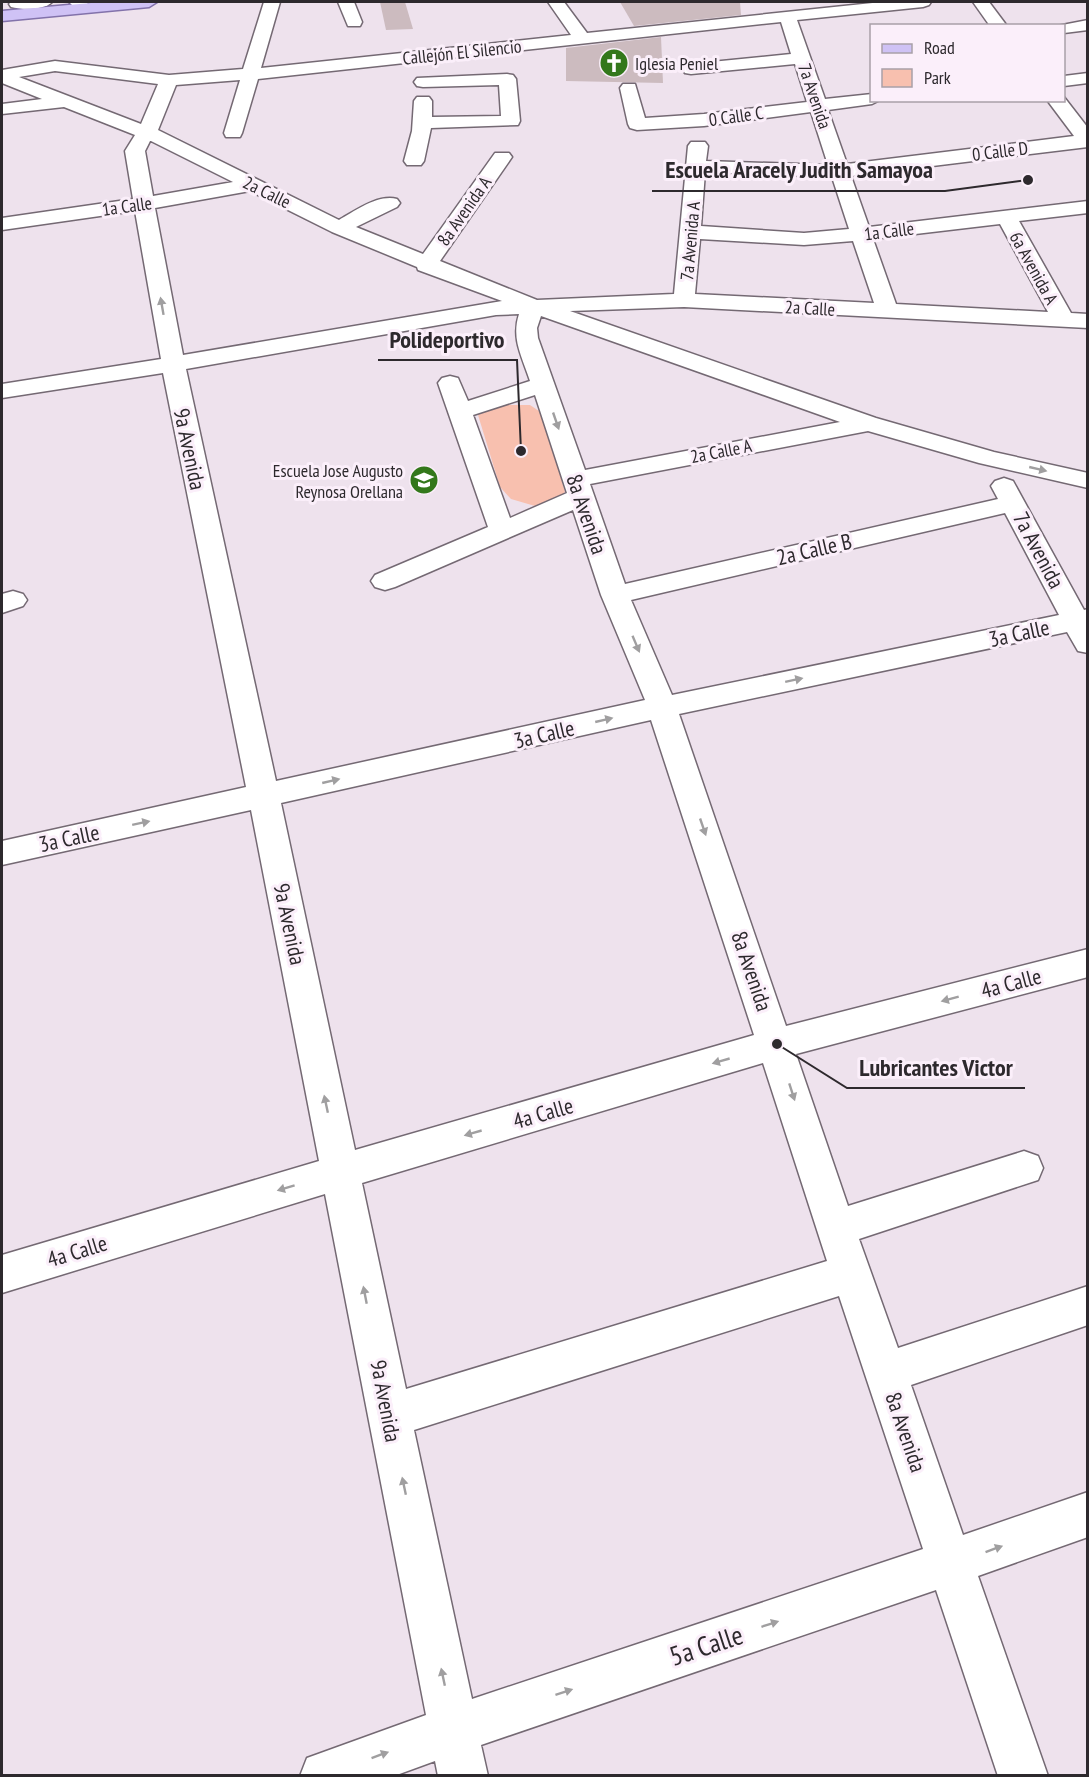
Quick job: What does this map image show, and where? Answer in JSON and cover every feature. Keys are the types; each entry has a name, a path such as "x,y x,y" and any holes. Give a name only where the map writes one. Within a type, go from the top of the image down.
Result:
{"main road":[{"path":"11,9 140,2"}],"street":[{"path":"11,9 44,2"},
{"path":"233,133 272,2"},
{"path":"346,2 354,22"},
{"path":"556,2 583,39"},
{"name":"Callejón El Silencio","path":"2,76 55,66 169,80 251,74 787,16 822,7 923,2"},
{"path":"981,2 998,24"},
{"name":"7a Avenida","path":"787,16 888,312"},
{"path":"1065,28 1088,25"},
{"path":"414,160 423,123 421,57"},
{"path":"691,69 802,58"},
{"name":"2a Calle","path":"2,76 147,133 339,228 426,265 533,306"},
{"path":"1065,81 1088,78"},
{"path":"423,82 507,79 511,121 423,123"},
{"name":"9a Avenida","path":"169,80 147,133 139,141 135,151 144,204 172,364 264,796 463,1776"},
{"name":"0 Calle C","path":"629,88 637,124 704,120 870,99"},
{"path":"2,109 67,102"},
{"path":"1058,102 1088,141"},
{"name":"0 Calle D","path":"697,156 841,171 1088,141"},
{"name":"7a Avenida A","path":"684,300 697,156"},
{"name":"8a Avenida A","path":"426,265 502,157"},
{"name":"1a Calle","path":"2,224 144,204 252,185"},
{"path":"339,228 390,203"},
{"name":"1a Calle","path":"690,232 804,239 1088,207"},
{"name":"6a Avenida A","path":"1006,217 1063,319"},
{"name":"2a Calle","path":"2,391 496,308 684,300 1088,321"},
{"path":"533,306 867,423 988,458 1088,481"},
{"name":"8a Avenida","path":"533,306 526,328 578,488 615,595 662,707 777,1044 851,1273 1023,1776"},
{"path":"450,383 502,531"},
{"path":"460,411 544,384"},
{"name":"2a Calle A","path":"385,581 502,531 578,488 867,423"},
{"name":"7a Avenida","path":"988,458 1084,628"},
{"name":"2a Calle B","path":"615,595 1014,504"},
{"name":"3a Calle","path":"2,853 662,707 1084,628"},
{"name":"4a Calle","path":"2,1274 777,1044 1088,963"},
{"path":"837,1228 1024,1168"},
{"path":"389,1416 851,1273"},
{"path":"886,1373 1088,1305"},
{"name":"5a Calle","path":"325,1776 453,1728 951,1564 1088,1514"}],"green space":[{"path":"488,405 530,405 542,413 565,492 554,503 535,506 511,499 500,487 478,415"}],"building":[{"path":"380,2 405,2 413,29 386,30"},
{"path":"620,2 740,2 741,15 634,26"},
{"name":"Iglesia Peniel","path":"661,37 663,83 566,81 566,48"}],"place":[{"name":"Iglesia Peniel","path":"614,63"},
{"name":"Escuela Aracely Judith Samayoa","path":"1028,180"},
{"name":"Polideportivo","path":"521,451"},
{"name":"Escuela Jose Augusto Reynosa Orellana","path":"424,480"},
{"name":"Lubricantes Victor","path":"777,1044"}]}
